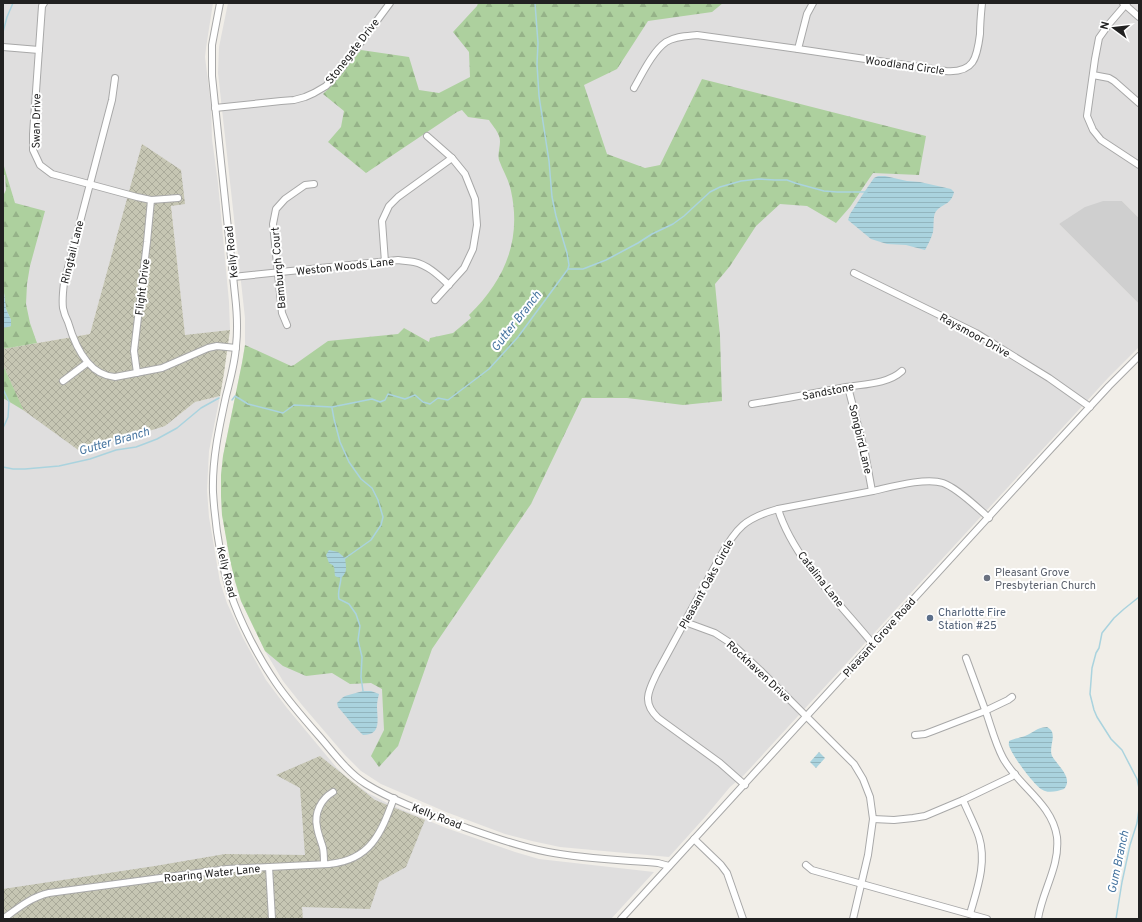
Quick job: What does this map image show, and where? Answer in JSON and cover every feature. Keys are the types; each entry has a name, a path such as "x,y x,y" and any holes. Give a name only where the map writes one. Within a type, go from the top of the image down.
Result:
{"street":[{"name":"Swan Drive","path":"44,3 42,6 33,134 34,150 40,165 52,174 137,197 151,200 178,198"},
{"name":"Kelly Road","path":"220,3 212,45 212,76 237,317 234,365 219,431 213,474 214,507 217,530 230,594 258,654 277,685 290,702 346,767 354,775 372,787 443,819 530,848 570,855 658,863 669,866"},
{"name":"Stonegate Drive","path":"215,108 294,100 319,90 333,79 390,3"},
{"path":"798,49 807,14 813,3"},
{"name":"Woodland Circle","path":"634,88 653,56 666,42 678,37 697,35 903,66 959,71 972,63 975,57 979,44 982,3"},
{"path":"1139,16 1125,4 1099,38 1087,116 1092,130 1101,140 1139,165"},
{"path":"3,47 39,50"},
{"path":"1093,75 1109,78 1139,102"},
{"name":"Ringtail Lane","path":"115,78 112,100 64,283 63,308 73,338 87,363 101,373 112,377 119,377 162,368 208,348 217,346 236,348"},
{"path":"427,136 452,158 465,174 475,199 477,225 473,249 464,268 435,300"},
{"path":"385,262 382,221 389,206 398,197 452,158"},
{"name":"Bamburgh Court","path":"287,324 282,314 273,224 276,209 285,199 305,185 314,184"},
{"name":"Flight Drive","path":"137,373 134,351 151,200"},
{"name":"Weston Woods Lane","path":"233,277 398,260 415,262 432,271 449,285"},
{"name":"Raysmoor Drive","path":"854,273 976,333 1049,378 1090,407"},
{"name":"Pleasant Grove Road","path":"621,919 1090,407 1139,356"},
{"path":"63,381 87,363"},
{"name":"Sandstone","path":"752,404 875,382 891,378 898,375 902,371"},
{"name":"Songbird Lane","path":"848,387 866,453 872,491"},
{"name":"Pleasant Oaks Circle","path":"745,785 720,762 658,718 652,712 648,705 647,699 650,689 685,622 734,534 745,523 762,514 778,509 920,482 935,481 951,487 989,518"},
{"name":"Catalina Lane","path":"778,509 787,532 802,556 829,592 873,644"},
{"name":"Rockhaven Drive","path":"685,622 715,633 732,644 854,764 870,797 873,819 868,855 853,919"},
{"path":"966,658 999,750 1015,774 1044,807 1053,823 1057,836 1055,866 1043,897 1038,919"},
{"path":"915,735 925,734 985,711 1008,700 1012,696"},
{"path":"873,819 894,820 924,816 963,800 1015,774"},
{"path":"324,864 323,848 317,827 317,814 321,803 333,792"},
{"name":"Roaring Water Lane","path":"3,919 29,900 49,893 227,869 335,864 346,861 357,856 374,841 380,832 394,798"},
{"path":"963,800 979,837 982,863 981,874 970,914"},
{"path":"694,839 727,873 743,919"},
{"path":"806,865 812,870 987,919"},
{"path":"269,867 272,919"}],"shaded area":[{"path":"3,3 213,3 205,57 211,105 212,139 218,183 229,302 230,330 185,336 171,205 143,144 90,334 3,349"},
{"path":"228,3 1139,3 1139,218 1122,201 1059,224 1139,304 1139,347 1108,378 744,775 730,787 669,857 560,847 505,834 446,812 381,784 361,771 344,754 283,681 265,651 241,601 235,581 222,515 221,475 223,456 245,345 245,318 218,73 219,47"},
{"path":"142,144 181,170 185,204 171,206 185,335 230,330 220,396 195,402 165,426 81,452 23,410 3,365 3,349 90,334"},
{"path":"1103,201 1122,201 1139,218 1139,304 1059,224 1085,207"},
{"path":"3,365 23,410 165,426 195,402 220,396 209,451 207,490 209,517 220,582 227,603 243,638 266,680 287,708 336,767 348,779 368,793 389,804 446,828 515,852 539,859 654,872 611,919 3,919"},
{"path":"320,756 375,800 425,820 406,867 379,882 370,909 302,907 303,919 3,919 3,889 225,854 305,855 300,788 276,775"}],"green space":[{"path":"478,3 723,3 712,12 648,21 617,69 584,85 607,154 645,168 660,165 702,79 926,136 919,175 873,173 850,207 836,223 807,206 780,204 756,226 730,266 715,284 720,336 722,401 683,405 627,398 582,398 531,504 432,649 398,746 379,767 371,756 384,730 382,689 371,683 350,684 332,673 306,676 283,666 265,651 241,601 230,560 222,515 221,475 223,456 245,345 291,366 328,341 398,334 404,328 429,342 430,338 453,333 471,318 469,315 492,288 501,274 512,243 514,209 510,187 499,160 500,139 489,120 468,117 462,110 457,112 366,173 328,142 341,127 344,111 323,94 361,50 409,57 419,90 439,93 470,77 469,52 453,32 477,6"},
{"path":"3,163 15,203 45,211 30,266 27,284 26,304 30,323 37,343 3,349 3,328 11,326 11,320 6,309 3,285 3,196 6,190 5,175 3,175"},
{"path":"3,365 23,409 23,410 3,398"}],"water":[{"path":"878,176 920,182 951,189 954,192 951,200 940,207 935,213 933,232 925,250 906,245 887,244 871,239 848,220 850,214 865,191 874,178"},
{"path":"3,285 6,309 11,320 11,326 3,328"},
{"path":"329,550 338,552 345,558 346,571 341,578 335,576 334,567 329,563 326,555"},
{"path":"363,691 371,691 379,694 377,704 378,721 376,729 369,734 363,735 338,707 337,703 345,696"},
{"path":"1047,727 1053,736 1051,748 1052,756 1064,772 1067,780 1067,785 1064,789 1052,792 1047,792 1036,785 1020,765 1009,744 1009,741 1013,739 1025,736 1040,728"},
{"path":"819,752 825,758 816,768 810,762"}],"waterway":[{"path":"3,32 13,3"},
{"name":"Gutter Branch","path":"232,400 235,396 248,404 283,413 294,405 332,407 372,399 380,402 385,400 388,394 405,399 415,395 423,402 430,404 438,398 448,400 489,369 518,337 568,269 569,265 552,197 549,161 539,96 537,64 538,43 535,3"},
{"path":"568,269 583,269 606,260 673,224 710,192 720,187 741,181 759,179 787,180 824,191 867,192"},
{"path":"3,389 9,402 8,417 3,428"},
{"name":"Gutter Branch","path":"3,467 25,469 59,466 90,459 116,450 136,447 157,439 177,428 201,408 219,398"},
{"path":"332,408 340,442 349,462 361,479 372,488 378,500 383,517 381,525 371,540 344,559"},
{"path":"341,577 338,594 339,599 349,604 356,614 360,626 358,640 362,657 361,677 363,691"},
{"name":"Gum Branch","path":"1139,597 1114,618 1102,633 1099,648 1092,668 1090,694 1097,717 1111,739 1122,750 1137,779 1139,788"},
{"name":"Gum Branch","path":"1116,919 1122,882 1130,845 1137,823 1139,809"}],"place":[{"name":"Pleasant Grove Presbyterian Church","path":"987,578"},
{"name":"Charlotte Fire Station #25","path":"930,618"}]}
